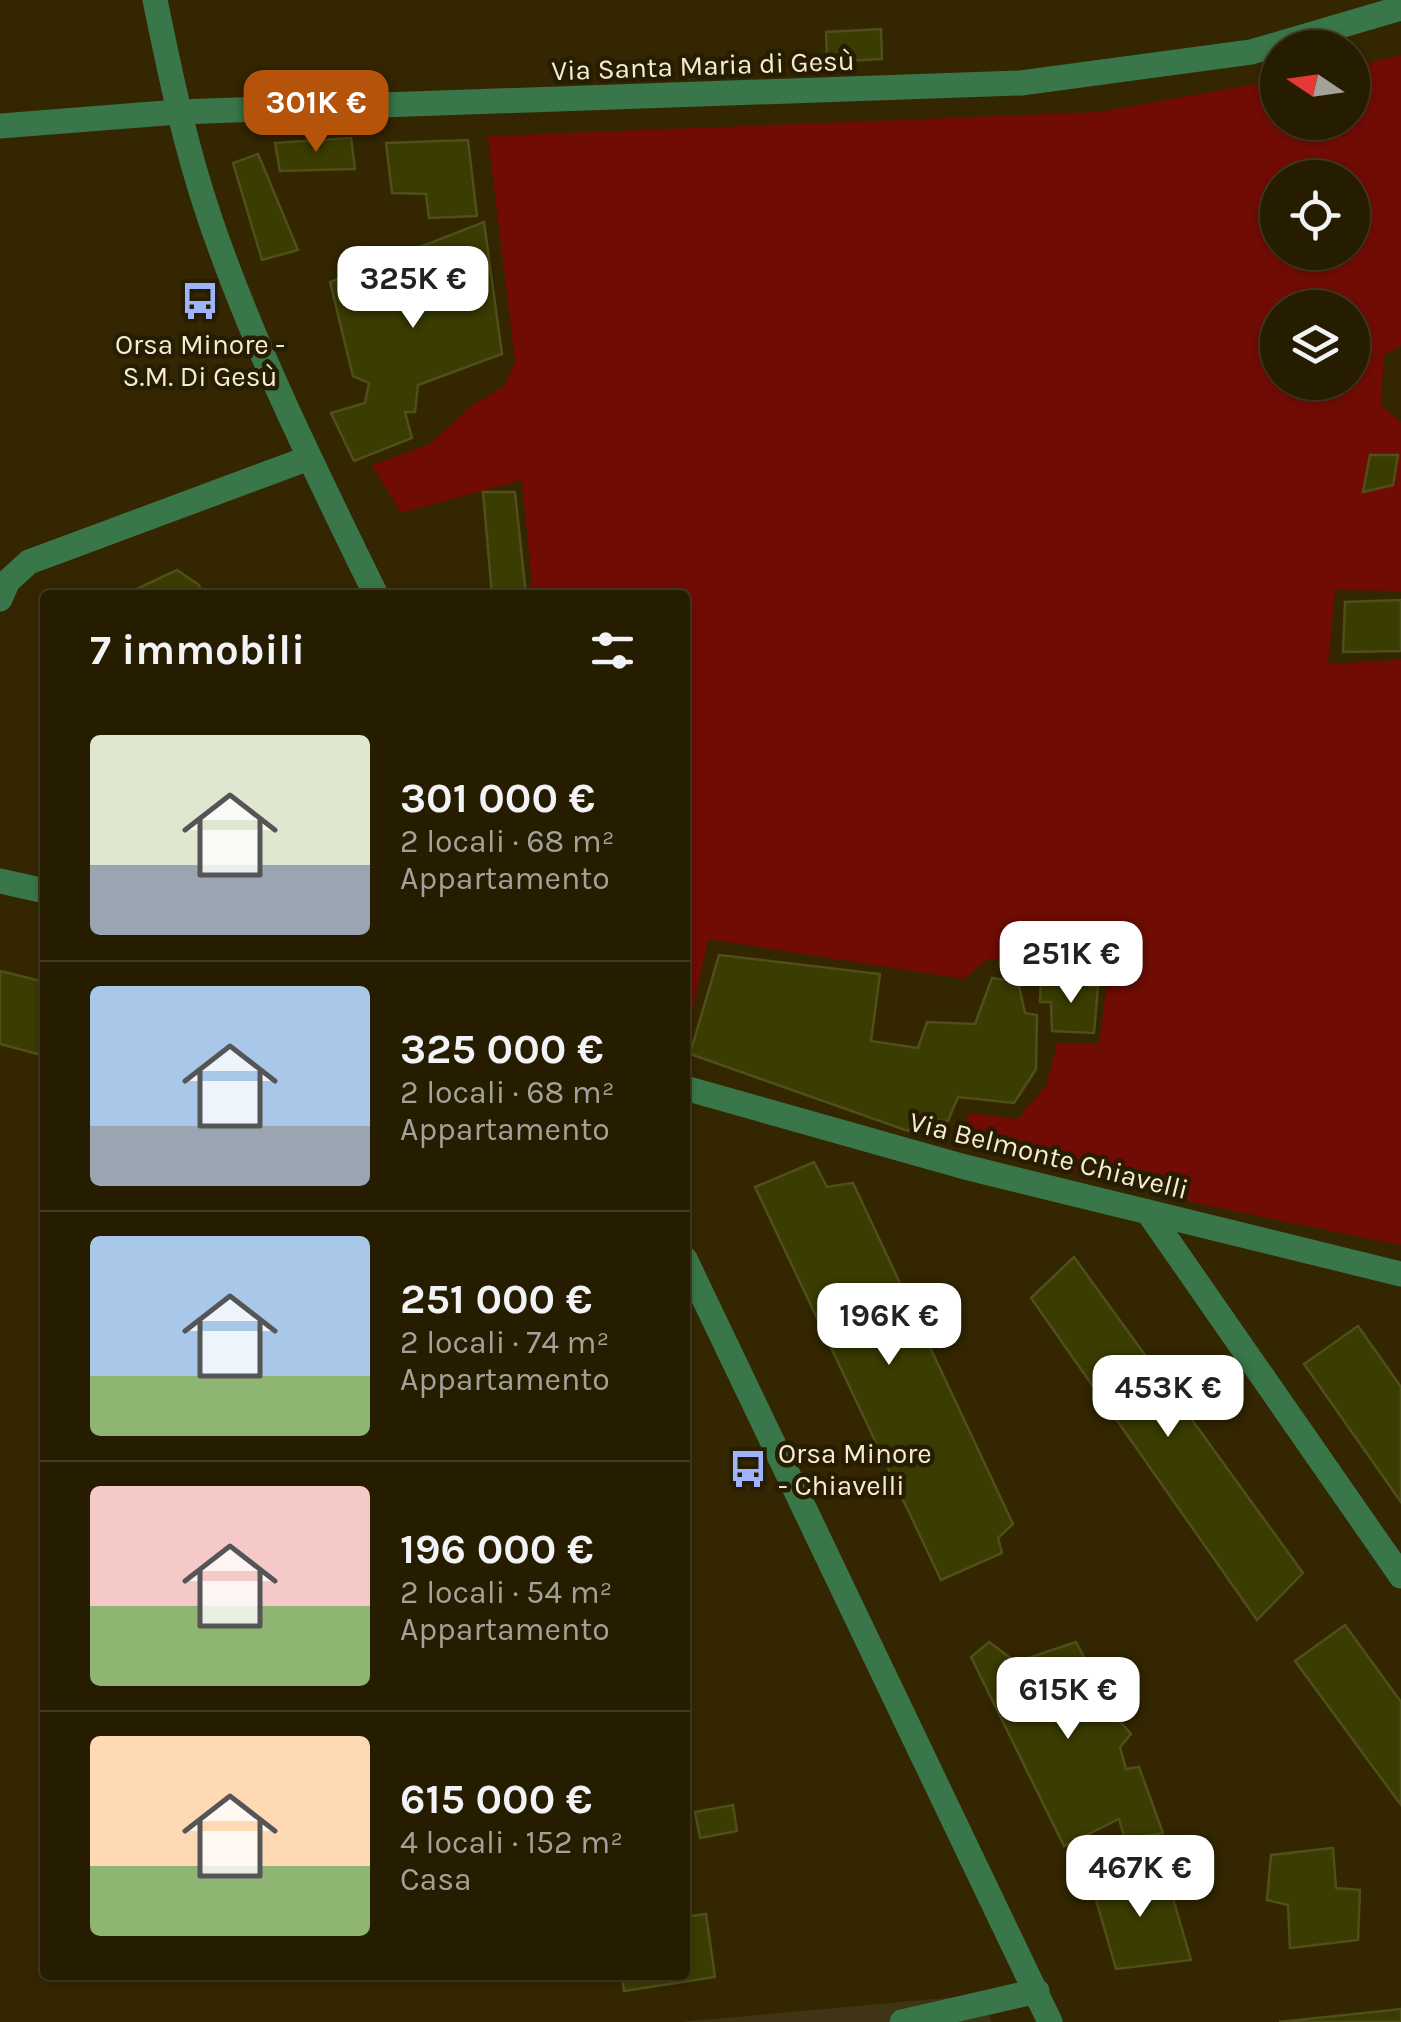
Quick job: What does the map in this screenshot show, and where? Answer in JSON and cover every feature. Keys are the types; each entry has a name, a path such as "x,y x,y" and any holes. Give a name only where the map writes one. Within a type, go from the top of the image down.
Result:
{"street":[{"path":"154,0 178,112 210,218 309,458 374,590"},
{"name":"Via Santa Maria di Gesù","path":"0,126 178,112 1021,83 1251,52 1401,8"},
{"path":"0,598 8,581 29,562 309,458"},
{"path":"0,881 40,890"},
{"name":"Via Belmonte Chiavelli","path":"690,1089 965,1167 1401,1274"},
{"path":"1148,1212 1401,1576"},
{"path":"690,1269 1050,2022"},
{"path":"902,2022 1037,1991"}],"shaded area":[{"path":"1401,55 1401,346 1384,355 1381,405 1401,422 1401,591 1335,590 1328,664 1401,660 1401,1245 1204,1205 955,1141 970,1113 1017,1119 1046,1086 1057,1044 1099,1044 1108,975 987,959 964,979 708,939 690,1020 690,590 533,590 522,480 401,513 372,465 430,444 470,407 504,386 515,362 488,136 1099,112 1260,83 1260,140 1370,140 1370,62"},
{"path":"979,1995 992,2022 680,2022"}],"building":[{"path":"881,29 882,59 827,62 826,32"},
{"path":"351,138 355,169 280,171 275,143"},
{"path":"468,140 477,216 429,218 426,194 392,193 386,143"},
{"path":"258,154 298,250 262,260 233,163"},
{"path":"484,222 502,354 418,385 415,412 405,412 412,438 354,461 331,413 365,403 369,383 353,376 330,282"},
{"path":"1370,455 1398,455 1393,485 1363,492"},
{"path":"483,492 515,492 525,590 492,590"},
{"path":"177,570 200,590 135,590"},
{"path":"1401,600 1401,651 1343,652 1345,602"},
{"path":"719,955 880,974 871,1041 918,1048 927,1022 975,1024 992,978 1018,982 1025,1013 1037,1015 1036,1069 1014,1103 958,1097 948,1121 916,1119 908,1131 690,1054"},
{"path":"0,971 40,981 40,1055 0,1044"},
{"path":"1041,981 1098,986 1094,1033 1052,1031 1051,1002 1040,1002"},
{"path":"814,1162 827,1187 853,1183 1013,1524 998,1538 1002,1553 941,1580 755,1187"},
{"path":"1074,1257 1303,1573 1257,1620 1031,1298"},
{"path":"1358,1326 1401,1387 1401,1502 1304,1364"},
{"path":"1345,1625 1401,1702 1401,1805 1295,1661"},
{"path":"989,1642 1016,1662 1076,1642 1093,1674 1091,1689 1131,1734 1120,1747 1126,1769 1139,1767 1163,1833 1125,1839 1119,1819 1064,1846 971,1657"},
{"path":"733,1805 737,1831 700,1838 695,1812"},
{"path":"1333,1848 1336,1888 1360,1890 1358,1940 1290,1948 1288,1905 1267,1900 1271,1855"},
{"path":"1165,1871 1191,1960 1116,1969 1090,1879"},
{"path":"706,1914 715,1977 624,1991 623,1980 690,1980 690,1916"},
{"path":"1401,2009 1401,2022 1279,2022"}],"place":[{"name":"Orsa Minore - S.M. Di Gesù","path":"200,301"},
{"name":"Orsa Minore - Chiavelli","path":"748,1469"}]}
